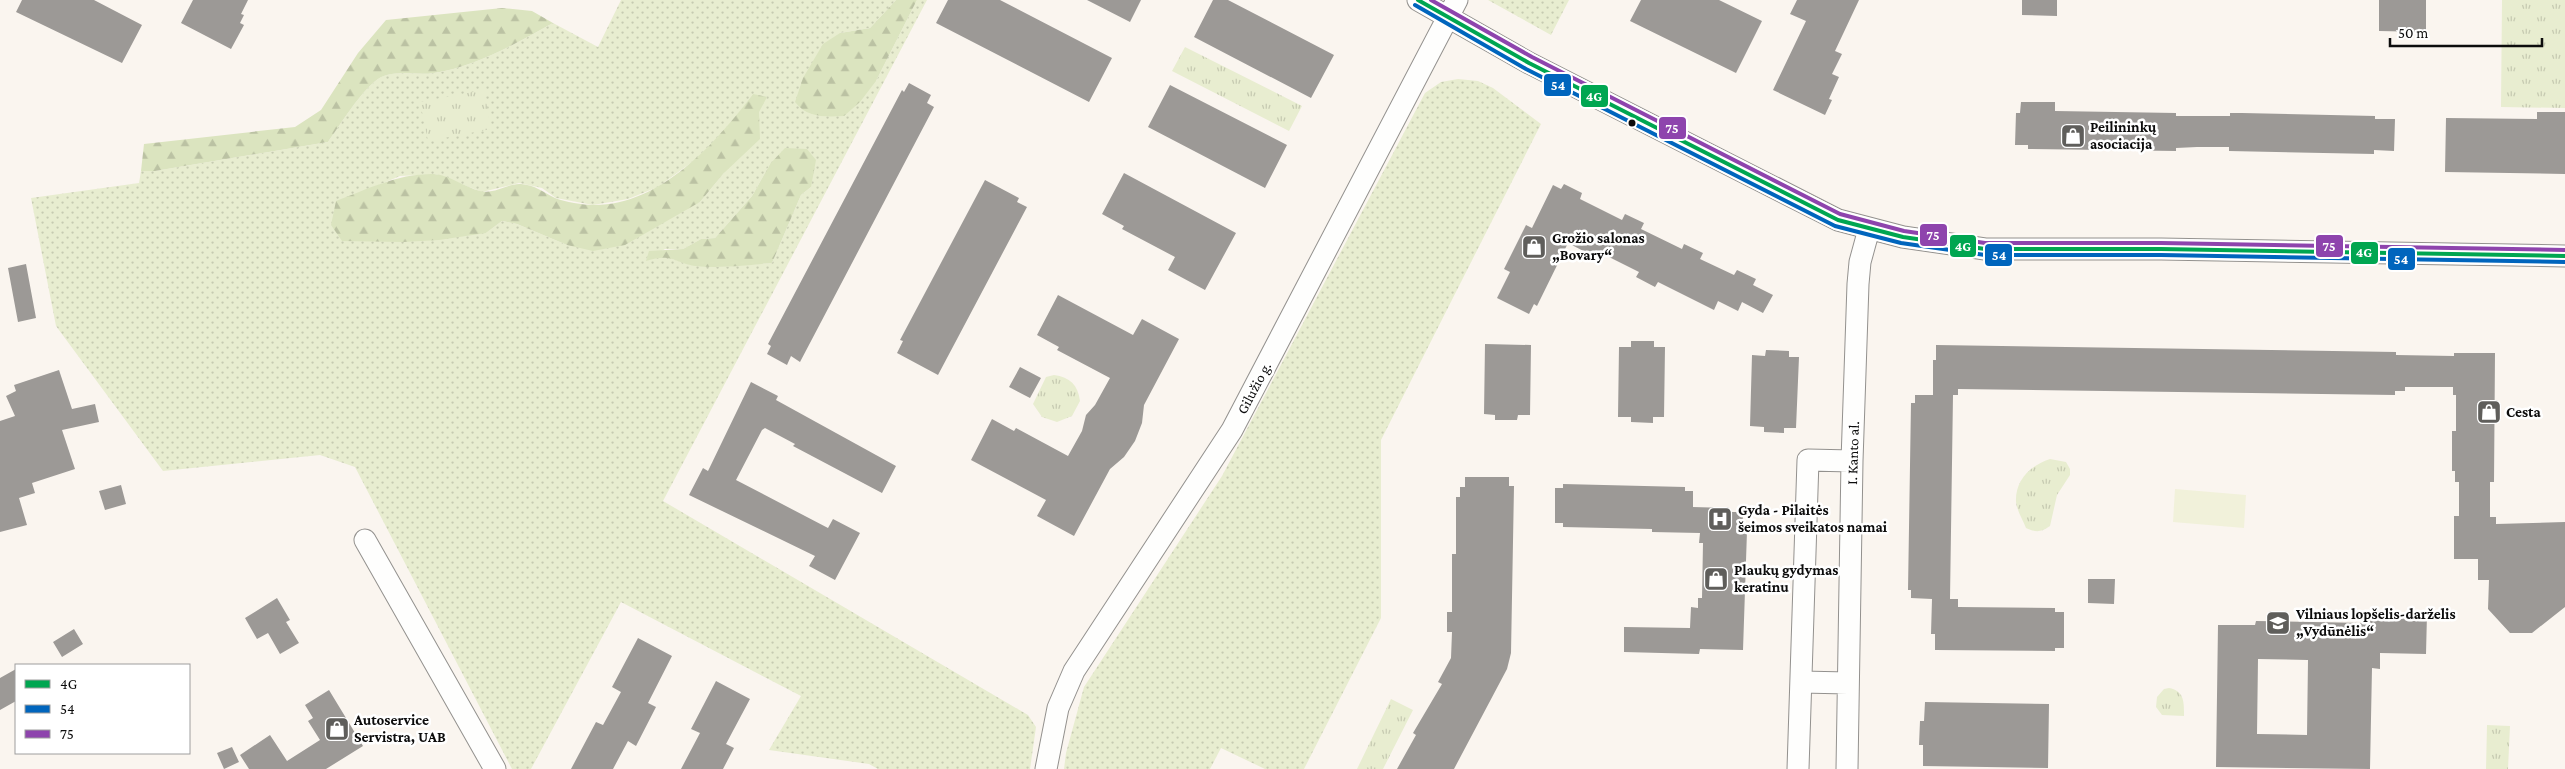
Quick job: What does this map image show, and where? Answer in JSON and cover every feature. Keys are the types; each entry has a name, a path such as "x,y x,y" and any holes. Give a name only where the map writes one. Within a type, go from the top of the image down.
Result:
{"street":[{"path":"1418,0 1453,9 1529,63 1838,220 1903,237 1985,249 2161,249 2565,256"},
{"name":"Gilužio g.","path":"1046,769 1058,708 1074,671 1232,430 1453,9"},
{"name":"I. Kanto al.","path":"1847,769 1852,461 1858,284 1860,262 1869,229"},
{"path":"1798,769 1808,460 1852,461"},
{"path":"365,540 495,769"},
{"path":"1801,682 1848,683"}],"green space":[{"path":"621,0 896,0 870,28 840,33 876,81 917,0 927,0 663,501 1028,715 1036,727 1030,769 878,769 869,764 769,750 801,696 621,602 531,769 512,769 355,467 320,455 163,471 56,326 31,198 139,183 141,171 155,171 328,142 358,100 371,84 378,79 398,73 427,74 450,70 481,60 553,23 598,47","holes":["753,94 724,173 700,202 567,245 517,224 502,221 486,233 374,187 400,176 436,174 482,192 519,183 542,188 556,198 593,205 628,199 658,187 696,159 727,129","770,164 811,187 801,195 772,263 719,267 682,262 663,256 647,260 665,249 683,249 701,239 715,238 752,196"]},
{"path":"896,0 917,0 876,81 860,102 844,116 811,114 800,107 795,102 803,78 823,44 840,33 870,28"},
{"path":"1488,0 1569,0 1551,35"},
{"path":"2502,0 2565,0 2565,108 2501,107"},
{"path":"502,8 532,11 553,23 481,60 450,70 427,74 398,73 378,79 371,84 358,100 328,142 155,171 141,171 144,144 295,127 321,110 358,53 386,20"},
{"path":"1185,47 1302,106 1289,131 1172,71"},
{"path":"1458,79 1478,81 1493,88 1541,124 1381,440 1381,618 1304,769 1265,769 1221,748 1210,769 1064,769 1066,753 1084,687 1222,476 1425,93 1441,82"},
{"path":"484,90 491,129 428,141 420,102"},
{"path":"753,94 767,97 759,112 760,139 724,173 700,202 625,245 593,251 567,245 517,224 502,221 486,233 439,240 403,242 342,241 331,225 336,201 396,179 421,174 440,175 485,192 521,184 535,187 555,198 574,203 593,205 618,203 641,195 663,183 684,168 722,132"},
{"path":"785,148 807,149 816,160 811,187 801,195 772,263 714,267 695,266 667,258 646,261 649,251 683,249 701,239 715,238 752,196 770,164"},
{"path":"1054,375 1069,380 1075,386 1080,401 1072,416 1057,422 1042,417 1033,404 1046,377"},
{"path":"2050,459 2066,462 2070,469 2070,475 2057,495 2050,526 2041,531 2033,531 2026,528 2016,502 2016,494 2021,480 2026,474 2037,465"},
{"path":"2175,489 2246,495 2244,528 2173,522"},
{"path":"2169,688 2181,695 2184,716 2162,715 2156,707 2157,697 2164,689"},
{"path":"1391,699 1413,710 1383,769 1357,769"},
{"path":"2487,725 2510,726 2508,769 2486,769"}],"building":[{"path":"22,0 94,0 142,25 122,63 16,12"},
{"path":"193,0 248,0 241,14 244,15 240,23 244,25 231,49 181,23"},
{"path":"948,0 1000,0 1112,58 1089,102 936,23"},
{"path":"1087,0 1141,0 1130,22"},
{"path":"1213,0 1228,0 1334,55 1311,98 1194,37"},
{"path":"1641,0 1719,0 1762,21 1736,73 1630,21"},
{"path":"1797,0 1859,0 1835,51 1842,54 1832,74 1839,77 1829,99 1832,100 1825,115 1773,90 1806,21 1790,14"},
{"path":"2022,0 2057,0 2057,16 2022,15"},
{"path":"2379,0 2426,0 2426,32 2379,31"},
{"path":"909,83 931,95 927,103 934,107 800,362 791,356 787,365 767,354 771,346 768,344 902,90 904,92"},
{"path":"1170,85 1287,145 1265,188 1148,127"},
{"path":"2021,102 2055,102 2055,111 2176,113 2176,116 2230,116 2230,113 2242,113 2375,116 2375,119 2395,119 2394,151 2374,150 2374,154 2229,151 2229,147 2176,148 2176,151 2028,149 2028,145 2015,145 2016,113 2020,113"},
{"path":"2537,112 2565,112 2565,174 2445,172 2446,118 2537,119"},
{"path":"1124,173 1236,233 1205,290 1168,270 1175,257 1122,229 1124,226 1102,214"},
{"path":"985,180 1019,198 1017,202 1027,207 938,375 897,353 903,341 900,340"},
{"path":"1564,184 1582,193 1580,199 1622,220 1625,214 1644,223 1641,229 1682,249 1684,244 1703,253 1700,259 1734,275 1737,270 1756,279 1753,285 1773,295 1763,313 1742,302 1738,311 1718,301 1714,310 1658,282 1655,287 1636,277 1639,272 1597,251 1595,257 1568,243 1537,306 1534,304 1529,314 1497,298 1510,272 1504,269 1526,225 1532,228 1553,185 1561,189"},
{"path":"26,264 36,318 18,322 8,268"},
{"path":"1058,295 1133,335 1142,319 1179,339 1144,405 1142,423 1135,441 1124,457 1110,469 1074,536 1037,516 1046,500 971,460 992,419 1014,431 1016,428 1068,456 1082,431 1086,415 1095,405 1110,378 1057,350 1059,347 1037,335"},
{"path":"1631,341 1654,341 1654,347 1665,347 1664,417 1653,417 1653,423 1631,422 1631,417 1618,417 1619,347 1631,347"},
{"path":"1485,344 1531,345 1530,415 1518,415 1517,420 1495,420 1495,415 1484,414"},
{"path":"1936,345 2396,352 2396,355 2454,356 2454,353 2495,353 2494,482 2490,482 2490,517 2496,517 2496,524 2565,522 2565,607 2532,633 2510,633 2488,609 2489,580 2478,580 2478,559 2454,559 2454,516 2459,516 2459,482 2455,482 2455,471 2452,471 2452,431 2456,431 2456,395 2453,395 2453,387 2405,387 2405,391 2395,391 2395,395 1958,389 1958,395 1953,395 1950,599 1958,599 1958,607 2055,608 2055,612 2064,612 2064,648 2055,648 2055,651 1935,650 1935,634 1931,634 1932,599 1911,598 1911,590 1908,590 1911,403 1915,403 1915,395 1933,395 1933,360 1936,360"},
{"path":"1766,350 1789,351 1789,357 1799,357 1796,428 1784,428 1784,433 1764,432 1764,427 1750,426 1752,355 1765,356"},
{"path":"1020,367 1041,378 1030,398 1009,387"},
{"path":"59,370 72,409 95,404 99,422 62,430 75,469 32,483 35,493 19,498 27,525 0,532 0,421 15,416 6,396 16,391 14,385"},
{"path":"751,382 778,396 776,400 896,466 882,493 793,446 795,444 765,428 762,430 736,480 828,528 833,519 860,533 835,580 809,566 815,556 689,495 703,468 708,471"},
{"path":"1465,477 1509,477 1509,486 1514,486 1511,653 1507,669 1454,769 1397,769 1416,735 1413,733 1442,684 1438,682 1451,658 1452,632 1447,632 1447,612 1452,612 1452,554 1456,554 1456,497 1460,497 1460,487 1465,487"},
{"path":"1563,484 1685,487 1685,491 1693,491 1693,507 1727,508 1727,512 1743,512 1743,530 1747,531 1743,650 1700,649 1699,654 1624,652 1624,627 1690,628 1691,607 1698,608 1698,598 1702,598 1703,543 1699,543 1700,533 1652,532 1652,529 1563,527 1563,523 1555,523 1555,488 1563,488"},
{"path":"121,485 126,504 105,510 99,491"},
{"path":"2088,579 2115,579 2114,604 2088,603"},
{"path":"277,598 290,620 286,622 299,643 280,654 268,633 257,639 245,618"},
{"path":"2365,613 2427,614 2426,654 2380,653 2380,669 2372,668 2370,769 2216,767 2218,625 2255,625 2256,621 2365,623","holes":["2258,659 2308,660 2307,735 2257,734"]},
{"path":"74,629 83,644 62,657 53,642"},
{"path":"638,638 672,656 648,703 656,707 636,746 628,741 613,769 571,769 596,722 603,725 621,692 612,687"},
{"path":"15,670 15,702 0,710 0,678"},
{"path":"716,681 750,699 726,744 734,748 723,769 681,769 700,733 691,729"},
{"path":"329,690 363,746 326,769 249,769 240,755 270,735 287,761 320,740 308,721 313,718 305,705"},
{"path":"1925,702 2049,704 2048,768 1923,766 1923,745 1919,745 1920,721 1924,721"},
{"path":"232,747 239,762 224,769 217,753"}],"transit line":[{"name":"4G","path":"1418,0 1529,63 1838,220 1903,237 1985,249 2161,249 2565,256"},
{"name":"75","path":"1431,0 1532,57 1840,214 1904,231 1985,243 2161,243 2565,250"},
{"name":"54","path":"1415,5 1526,69 1835,226 1901,243 1985,255 2161,255 2565,262"}],"place":[{"name":"Peilininkų asociacija","path":"2073,136"},
{"name":"Grožio salonas „Bovary“","path":"1534,247"},
{"name":"Cesta","path":"2489,412"},
{"name":"Gyda - Pilaitės šeimos sveikatos namai","path":"1720,519"},
{"name":"Plaukų gydymas keratinu","path":"1716,579"},
{"name":"Vilniaus lopšelis-darželis „Vydūnėlis“","path":"2278,623"},
{"name":"Autoservice Servistra, UAB","path":"337,729"}]}
